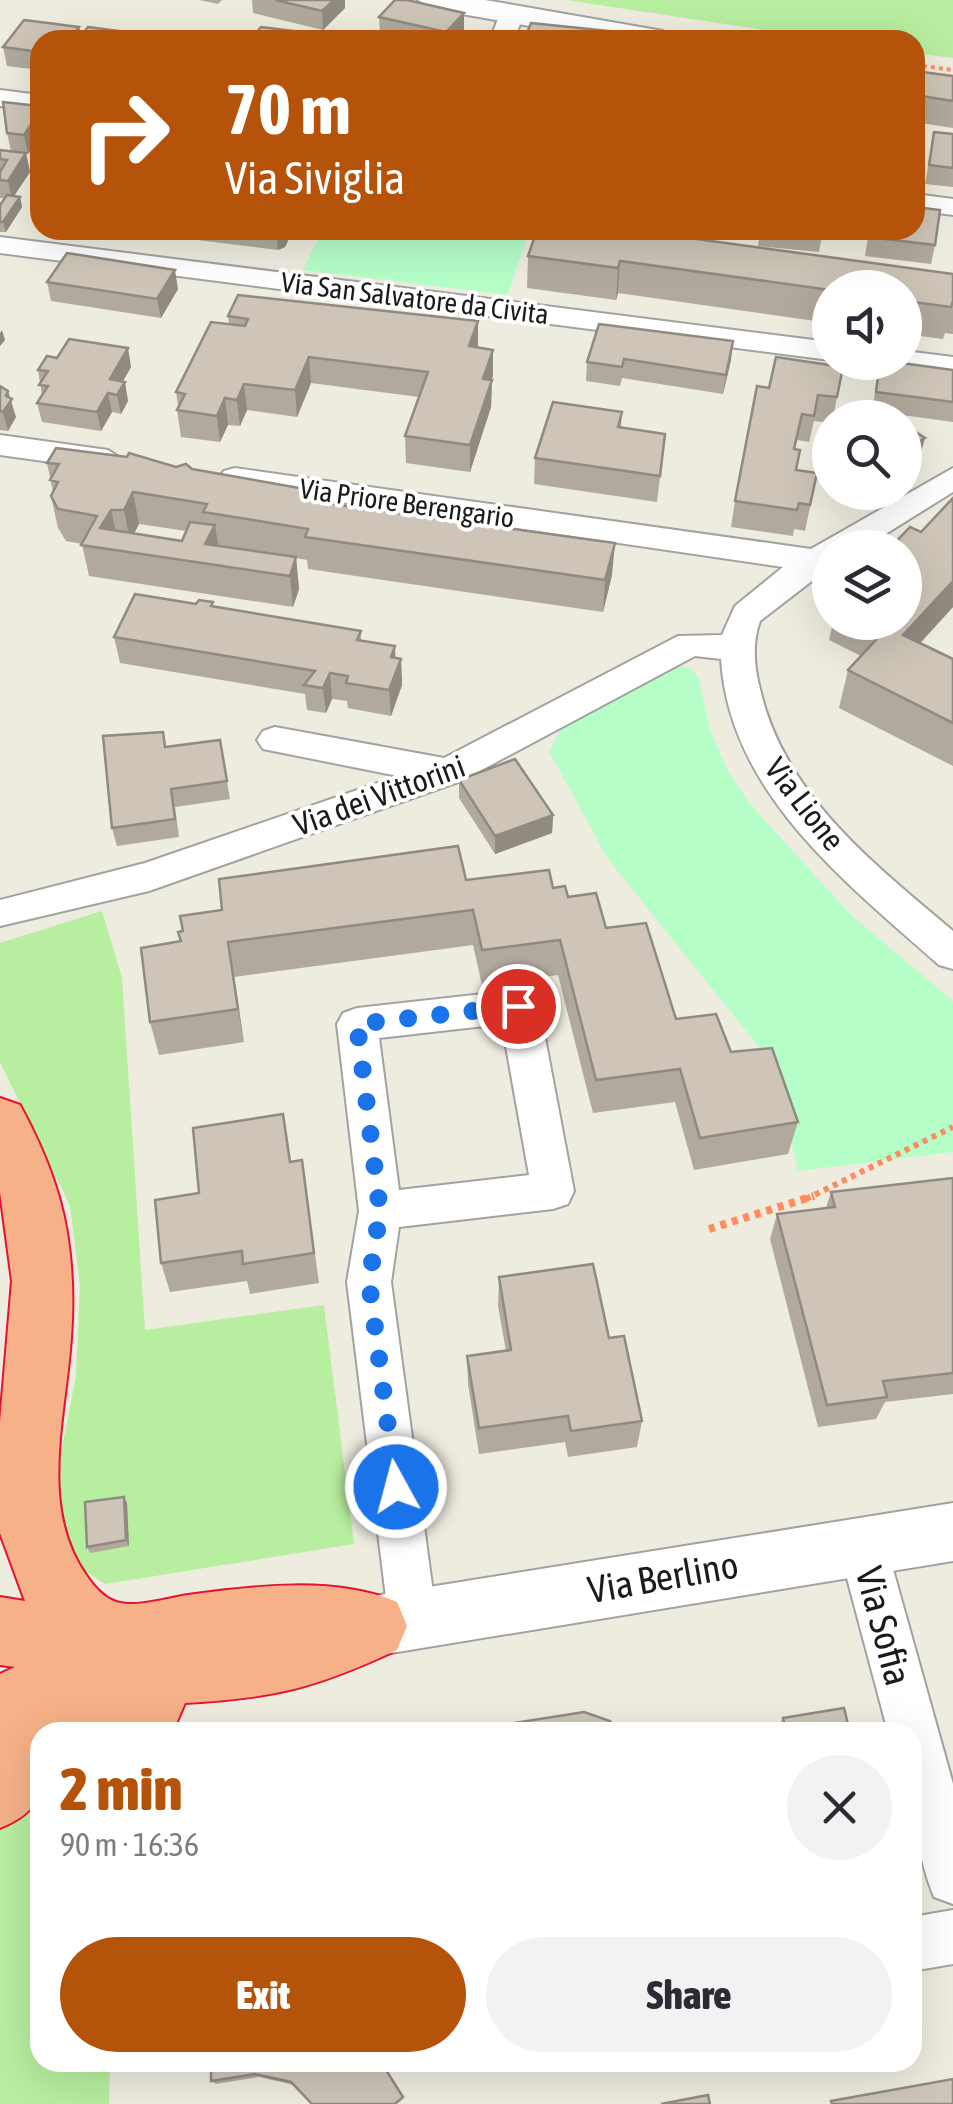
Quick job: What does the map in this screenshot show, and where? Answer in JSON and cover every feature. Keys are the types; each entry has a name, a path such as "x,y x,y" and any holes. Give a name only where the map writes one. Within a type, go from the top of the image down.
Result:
{"highway":[{"path":"0,1122 29,1194 44,1261 41,1339 18,1486 25,1535 45,1577 73,1614 118,1636"},
{"path":"0,1631 76,1643 270,1618 393,1624"},
{"path":"0,1711 24,1695 93,1678 297,1658 393,1624"},
{"path":"78,1722 95,1712 157,1700 212,1668"},
{"path":"0,1792 30,1757"}],"street":[{"path":"433,0 506,28 532,30"},
{"path":"0,98 30,102"},
{"path":"925,203 953,207"},
{"name":"Via San Salvatore da Civita","path":"0,245 812,348"},
{"path":"922,362 953,366"},
{"path":"0,445 135,464"},
{"name":"Via Priore Berengario","path":"212,475 812,552"},
{"path":"867,530 953,478"},
{"name":"Via Lione","path":"812,566 748,613 736,648 740,686 764,752 789,792 822,833 953,954"},
{"name":"Via dei Vittorini","path":"4,913 149,877 448,772 690,644 736,648"},
{"path":"276,740 448,772"},
{"path":"380,1211 553,1191 518,1006 357,1024 380,1211 369,1282 393,1624"},
{"name":"Via Berlino","path":"393,1624 778,1556 862,1548 953,1532"},
{"name":"Via Sofia","path":"862,1548 910,1722"},
{"name":"Via Sofia","path":"922,1766 953,1878"},
{"path":"922,1943 953,1938"}],"path":[{"path":"925,66 953,70"},
{"path":"709,1229 828,1192 953,1127"}],"green space":[{"path":"567,0 953,0 953,58 925,54 925,30 764,30"},
{"path":"317,240 526,240 507,295 303,270"},
{"path":"674,665 689,668 698,676 710,729 727,769 749,803 851,915 953,1001 953,1152 798,1171 776,1068 608,859 549,751 560,730"},
{"path":"102,911 122,978 145,1330 324,1305 354,1544 105,1584 78,1566 56,1527 54,1488 76,1376 80,1286 70,1206 0,1062 0,943"},
{"path":"0,1737 30,1759 30,2072 110,2072 109,2104 0,2104"}],"building":[{"path":"275,0 334,0 322,11"},
{"path":"395,0 464,13 448,30 379,17"},
{"path":"24,20 79,27 30,30 30,51 3,47"},
{"path":"531,23 599,30 528,30"},
{"path":"925,72 953,76 953,101 925,97"},
{"path":"3,102 30,105 30,126 24,135 7,133"},
{"path":"934,132 953,134 953,168 929,165"},
{"path":"0,150 26,153 8,181 0,180 7,160 0,159"},
{"path":"7,195 20,197 0,222 0,205"},
{"path":"925,208 940,210 935,245 893,240 925,240"},
{"path":"534,240 704,240 953,274 953,301 951,307 922,303 922,270 812,270 812,288 620,261 618,268 528,256"},
{"path":"67,253 175,270 157,299 47,282"},
{"path":"238,295 478,321 469,346 493,350 483,379 492,380 470,445 405,436 428,372 309,357 295,390 244,384 237,400 225,398 217,416 177,410 185,394 176,392 211,322 245,326 248,319 228,316"},
{"path":"599,324 733,341 726,375 624,359 622,367 587,362"},
{"path":"69,339 128,348 110,379 125,382 117,395 108,393 97,412 37,403 48,386 39,385 48,371 38,370 47,356 57,358"},
{"path":"776,357 812,362 812,380 840,380 837,397 818,395 817,400 812,400 812,416 802,414 794,449 800,450 796,470 812,472 812,496 810,505 799,503 797,510 735,501 757,386 769,388"},
{"path":"922,366 953,370 953,402 876,392 878,380 922,380"},
{"path":"0,386 12,399 3,412 0,411"},
{"path":"553,402 622,412 618,427 665,434 660,476 535,458"},
{"path":"56,448 127,457 129,453 176,467 186,464 192,469 322,492 317,502 615,543 605,580 305,537 308,529 203,512 207,504 133,492 124,510 111,510 100,528 182,541 190,522 215,525 205,544 296,557 290,576 81,545 97,516 58,509 51,496 58,482 50,480 59,464 47,463"},
{"path":"953,498 953,581 922,614 922,531"},
{"path":"135,594 196,604 199,600 213,602 211,606 361,631 357,640 395,646 391,657 401,659 389,690 346,683 348,676 330,673 323,688 304,685 315,671 114,637"},
{"path":"876,640 913,640 953,659 953,723 848,670"},
{"path":"163,732 165,747 220,740 227,781 171,789 175,819 112,828 103,736"},
{"path":"515,759 553,815 495,836 459,780"},
{"path":"458,846 466,880 549,870 553,888 565,886 568,897 596,893 606,928 646,923 676,1019 716,1014 731,1052 772,1048 798,1122 700,1138 680,1069 596,1080 560,940 482,950 473,910 228,942 238,1009 150,1022 141,948 181,941 180,916 222,910 219,879"},
{"path":"283,1114 290,1162 302,1160 314,1253 243,1264 242,1251 161,1263 155,1200 199,1193 193,1128"},
{"path":"953,1178 953,1373 883,1381 887,1397 827,1405 777,1214 835,1207 831,1192"},
{"path":"593,1264 609,1338 624,1336 642,1421 571,1431 568,1416 479,1428 467,1356 511,1350 499,1277"},
{"path":"124,1497 126,1540 87,1547 85,1502"},
{"path":"844,1708 848,1722 784,1722 783,1718"},
{"path":"584,1712 611,1722 520,1722"},
{"path":"211,2072 387,2072 403,2097 395,2104 312,2104 291,2082 255,2074 211,2081"},
{"path":"953,2079 953,2104 831,2101"},
{"path":"708,2095 710,2104 661,2104"}],"route":[{"path":"396,1487 369,1282 380,1211 357,1024 518,1006"}]}
